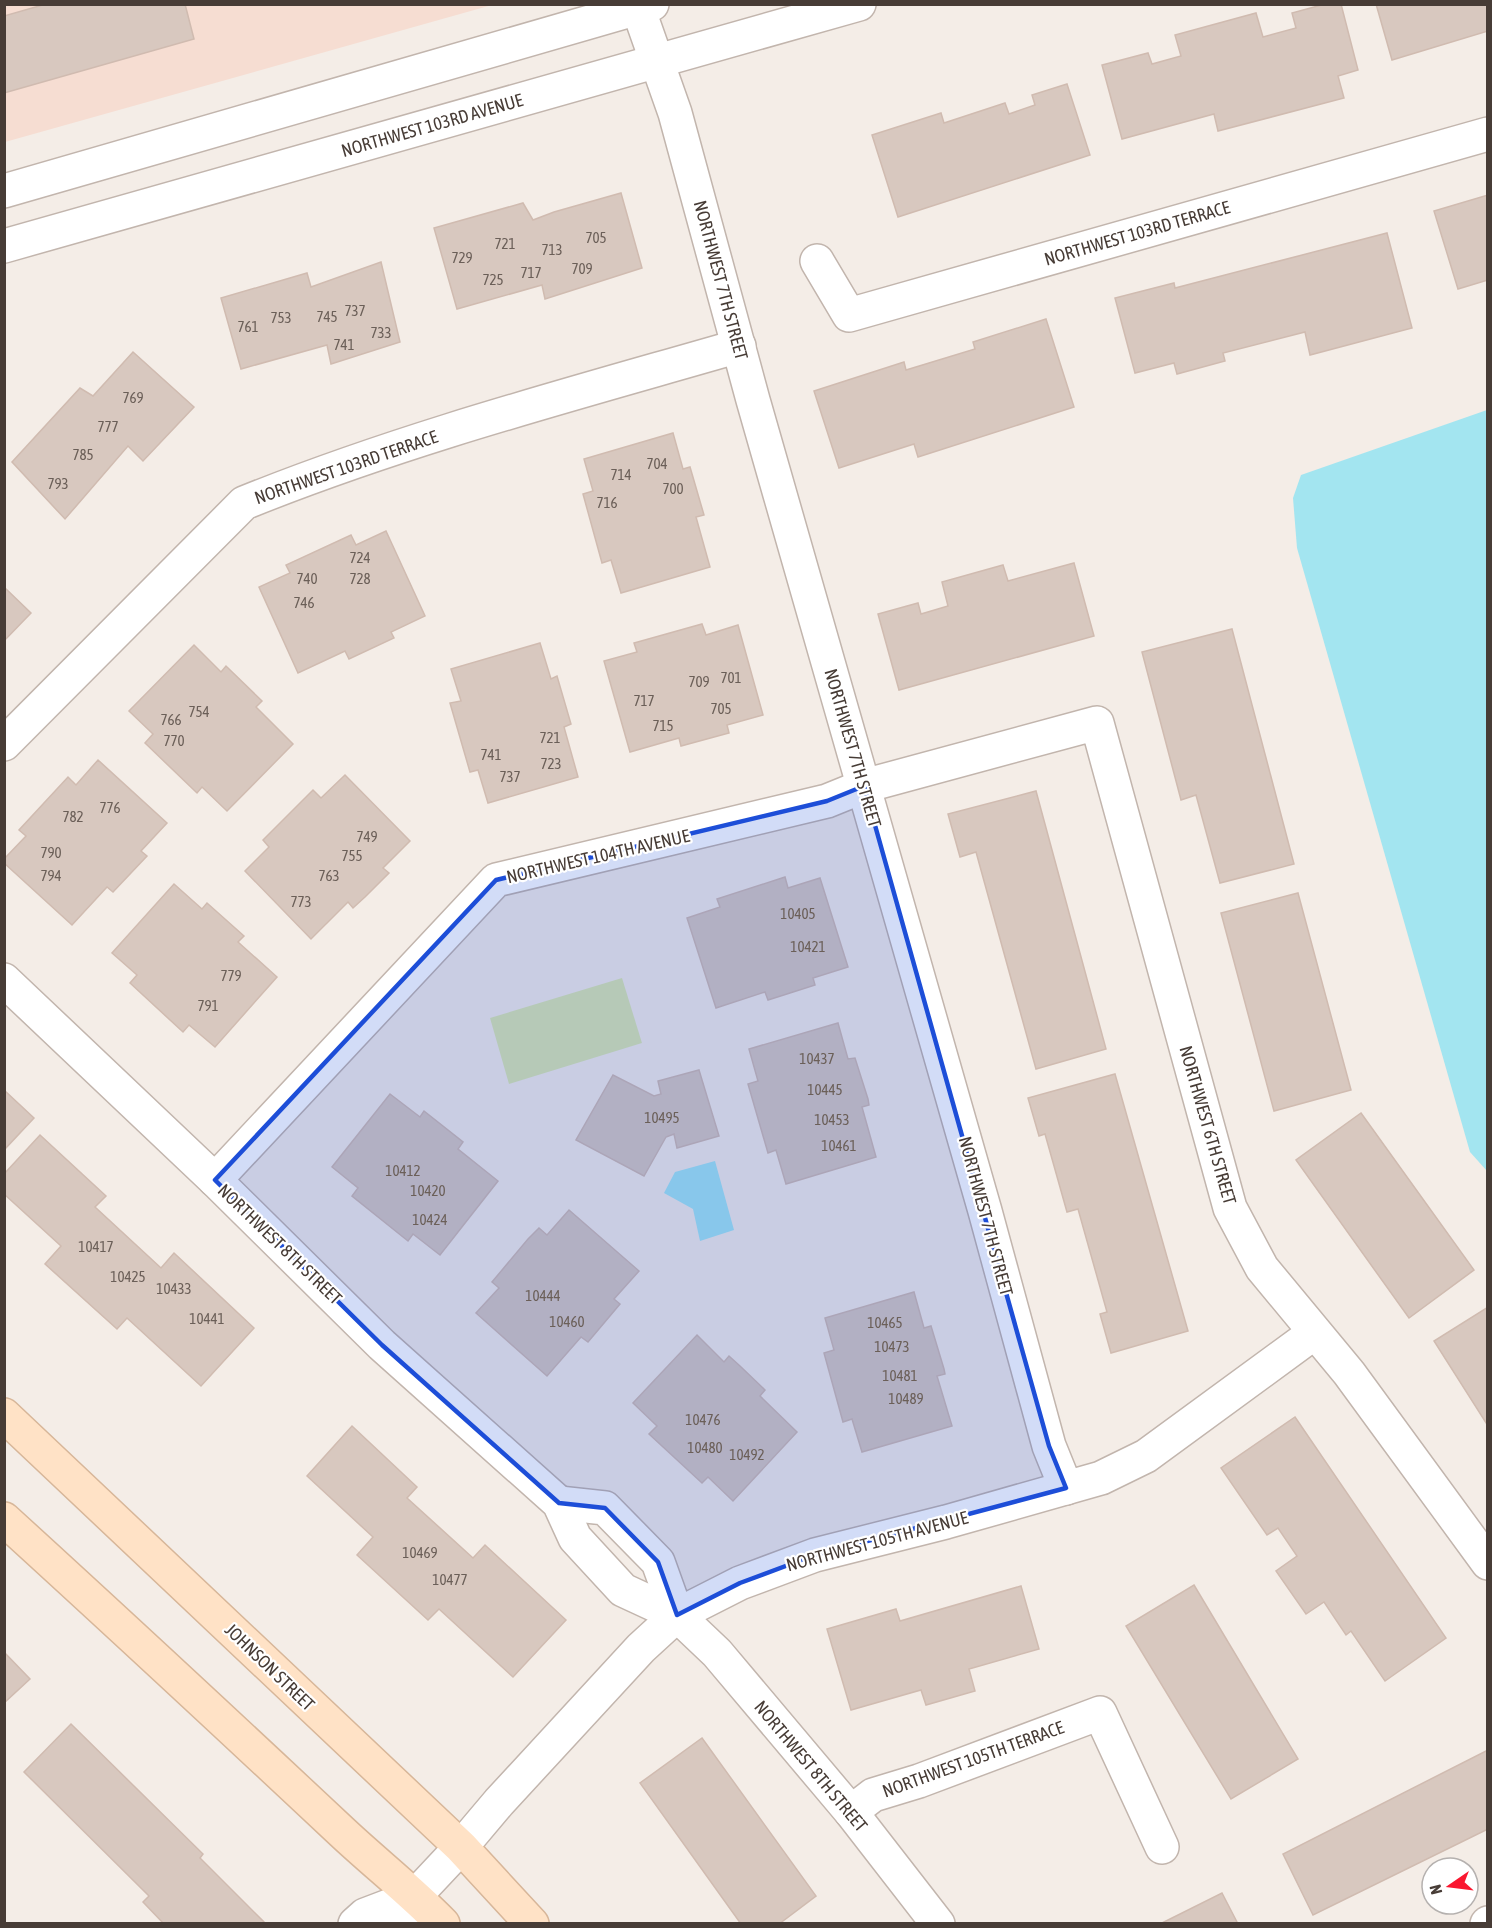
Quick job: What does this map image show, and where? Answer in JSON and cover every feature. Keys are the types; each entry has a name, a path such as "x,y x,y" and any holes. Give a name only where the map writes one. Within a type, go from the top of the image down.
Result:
{"street":[{"name":"NORTHWEST 103RD AVENUE","path":"4,246 859,4"},
{"name":"NORTHWEST 7TH STREET","path":"645,6 658,62 675,113 985,1211 1049,1446 1066,1488"},
{"path":"4,191 645,6"},
{"name":"NORTHWEST 103RD TERRACE","path":"817,261 849,315 1488,134"},
{"name":"NORTHWEST 103RD TERRACE","path":"4,744 244,502 467,425 739,346"},
{"name":"NORTHWEST 104TH AVENUE","path":"215,1180 496,880 827,801 864,786 1097,723"},
{"name":"NORTHWEST 6TH STREET","path":"1097,723 1230,1208 1262,1268 1349,1373 1488,1563"},
{"name":"NORTHWEST 8TH STREET","path":"4,980 215,1180 382,1345 559,1503 575,1538 623,1590 677,1615 717,1653 850,1812 938,1923"},
{"name":"NORTHWEST 105TH AVENUE","path":"355,1923 365,1915 410,1910 499,1802 641,1648 677,1615 740,1583 815,1554 946,1522 1101,1478 1146,1456 1314,1333"},
{"name":"JOHNSON STREET","path":"4,1415 461,1847 532,1923"},
{"name":"NORTHWEST 8TH STREET","path":"559,1503 605,1508 658,1562 677,1615"},
{"path":"4,1518 344,1834 410,1910 443,1923"},
{"name":"NORTHWEST 105TH TERRACE","path":"850,1812 873,1795 919,1781 1100,1713 1162,1847"}],"highlighted area":[{"path":"864,786 1049,1446 1066,1488 815,1555 740,1583 677,1615 658,1562 605,1508 559,1503 382,1345 215,1180 496,880 827,801"}],"shaded area":[{"path":"5,5 492,5 5,142"}],"green space":[{"path":"622,978 642,1043 509,1084 490,1018"}],"water":[{"path":"1488,410 1487,1171 1470,1152 1297,548 1293,498 1301,475"},
{"path":"715,1161 734,1230 700,1241 693,1209 664,1193 675,1172"}],"building":[{"path":"46,4 185,4 194,39 4,93 4,16"},
{"path":"1325,4 1341,4 1358,70 1338,76 1344,98 1218,131 1214,114 1122,139 1102,65 1148,53 1152,64 1181,56 1175,35 1256,13 1263,37 1296,28 1292,13"},
{"path":"1376,4 1488,4 1488,31 1392,60"},
{"path":"1067,84 1090,155 898,217 872,135 941,113 944,123 1005,103 1009,114 1035,105 1032,95"},
{"path":"621,193 642,268 545,299 542,285 457,309 434,228 523,203 533,220"},
{"path":"1488,195 1488,280 1458,289 1434,211"},
{"path":"1387,233 1412,328 1310,355 1305,332 1223,353 1225,361 1177,374 1174,363 1135,373 1115,298 1174,283 1175,288"},
{"path":"381,262 400,342 331,364 327,345 241,369 221,298 307,273 311,287"},
{"path":"1046,319 1074,407 918,457 914,444 839,468 814,391 904,362 906,370 975,349 973,342"},
{"path":"133,352 194,407 143,461 128,446 65,519 12,462 80,388 93,396"},
{"path":"673,433 683,469 690,467 704,515 696,517 710,567 621,593 611,560 602,563 583,494 593,491 584,459"},
{"path":"386,531 425,616 391,632 394,638 349,659 345,651 298,673 259,587 290,573 286,565 351,535 356,545"},
{"path":"1074,563 1094,636 899,690 878,614 918,603 921,614 948,606 942,582 1003,565 1008,581"},
{"path":"4,587 31,613 4,641"},
{"path":"702,624 706,635 738,625 763,715 727,725 729,733 681,746 679,738 630,752 604,661 637,652 634,643"},
{"path":"1232,629 1294,864 1220,883 1196,795 1181,800 1142,652"},
{"path":"540,643 551,679 557,676 571,724 564,727 578,777 488,803 478,770 470,772 450,703 461,701 451,669"},
{"path":"194,645 221,672 226,666 262,701 256,707 293,744 227,811 202,787 197,793 145,743 153,734 129,711"},
{"path":"98,760 167,823 141,851 147,856 113,892 107,887 72,925 4,863 4,859 26,836 19,830 68,777 76,785"},
{"path":"345,775 410,841 383,868 389,873 365,897 353,908 348,902 311,939 245,871 269,847 263,840 313,790 321,798"},
{"path":"1036,791 1106,1049 1036,1069 976,852 960,857 948,814"},
{"path":"785,877 788,888 820,878 848,967 813,978 815,985 768,1000 765,992 716,1008 687,918 720,907 717,899"},
{"path":"174,884 202,909 207,903 244,936 238,942 277,977 215,1047 189,1025 183,1032 130,983 137,975 112,953"},
{"path":"1298,893 1351,1090 1274,1111 1221,913"},
{"path":"838,1023 848,1059 855,1058 868,1099 869,1105 862,1107 876,1157 786,1184 776,1150 768,1153 748,1084 758,1081 749,1049"},
{"path":"699,1070 719,1136 677,1148 674,1134 666,1137 644,1176 576,1140 613,1075 654,1096 661,1094 658,1081"},
{"path":"1115,1074 1188,1331 1111,1353 1100,1314 1107,1312 1078,1209 1067,1212 1045,1134 1039,1136 1028,1098"},
{"path":"4,1090 34,1118 4,1150"},
{"path":"390,1094 420,1117 424,1111 463,1142 458,1149 498,1181 440,1255 413,1234 408,1241 352,1196 358,1188 332,1167"},
{"path":"1361,1113 1474,1270 1409,1318 1296,1160"},
{"path":"40,1135 106,1196 95,1207 161,1268 174,1253 254,1328 201,1386 127,1318 117,1329 45,1264 61,1246 4,1194 4,1174"},
{"path":"569,1210 639,1271 614,1299 620,1304 588,1342 581,1337 547,1376 476,1313 499,1288 492,1282 528,1239 539,1228 547,1235"},
{"path":"914,1292 924,1328 931,1326 944,1369 945,1374 937,1376 952,1426 862,1452 852,1419 843,1422 824,1353 834,1350 825,1318"},
{"path":"1488,1307 1488,1426 1434,1341"},
{"path":"697,1335 724,1362 729,1356 765,1390 760,1396 797,1432 733,1501 708,1477 702,1483 649,1434 657,1426 633,1403"},
{"path":"1295,1417 1446,1638 1385,1681 1351,1631 1346,1635 1324,1602 1306,1614 1276,1571 1297,1556 1278,1528 1267,1535 1221,1468"},
{"path":"352,1426 417,1487 407,1498 473,1558 485,1545 566,1620 513,1677 439,1609 428,1620 357,1555 373,1537 307,1476"},
{"path":"1194,1585 1298,1759 1231,1799 1126,1626"},
{"path":"1021,1586 1039,1649 969,1669 975,1691 926,1705 921,1690 851,1710 827,1629 896,1609 900,1621"},
{"path":"4,1652 30,1679 4,1703"},
{"path":"71,1724 203,1854 200,1858 264,1922 263,1924 164,1924 143,1902 149,1896 24,1772"},
{"path":"702,1738 816,1896 779,1924 741,1924 640,1783"},
{"path":"1488,1750 1488,1829 1433,1856 1420,1856 1420,1862 1313,1915 1283,1854"},
{"path":"1222,1893 1238,1924 1160,1924"}]}
